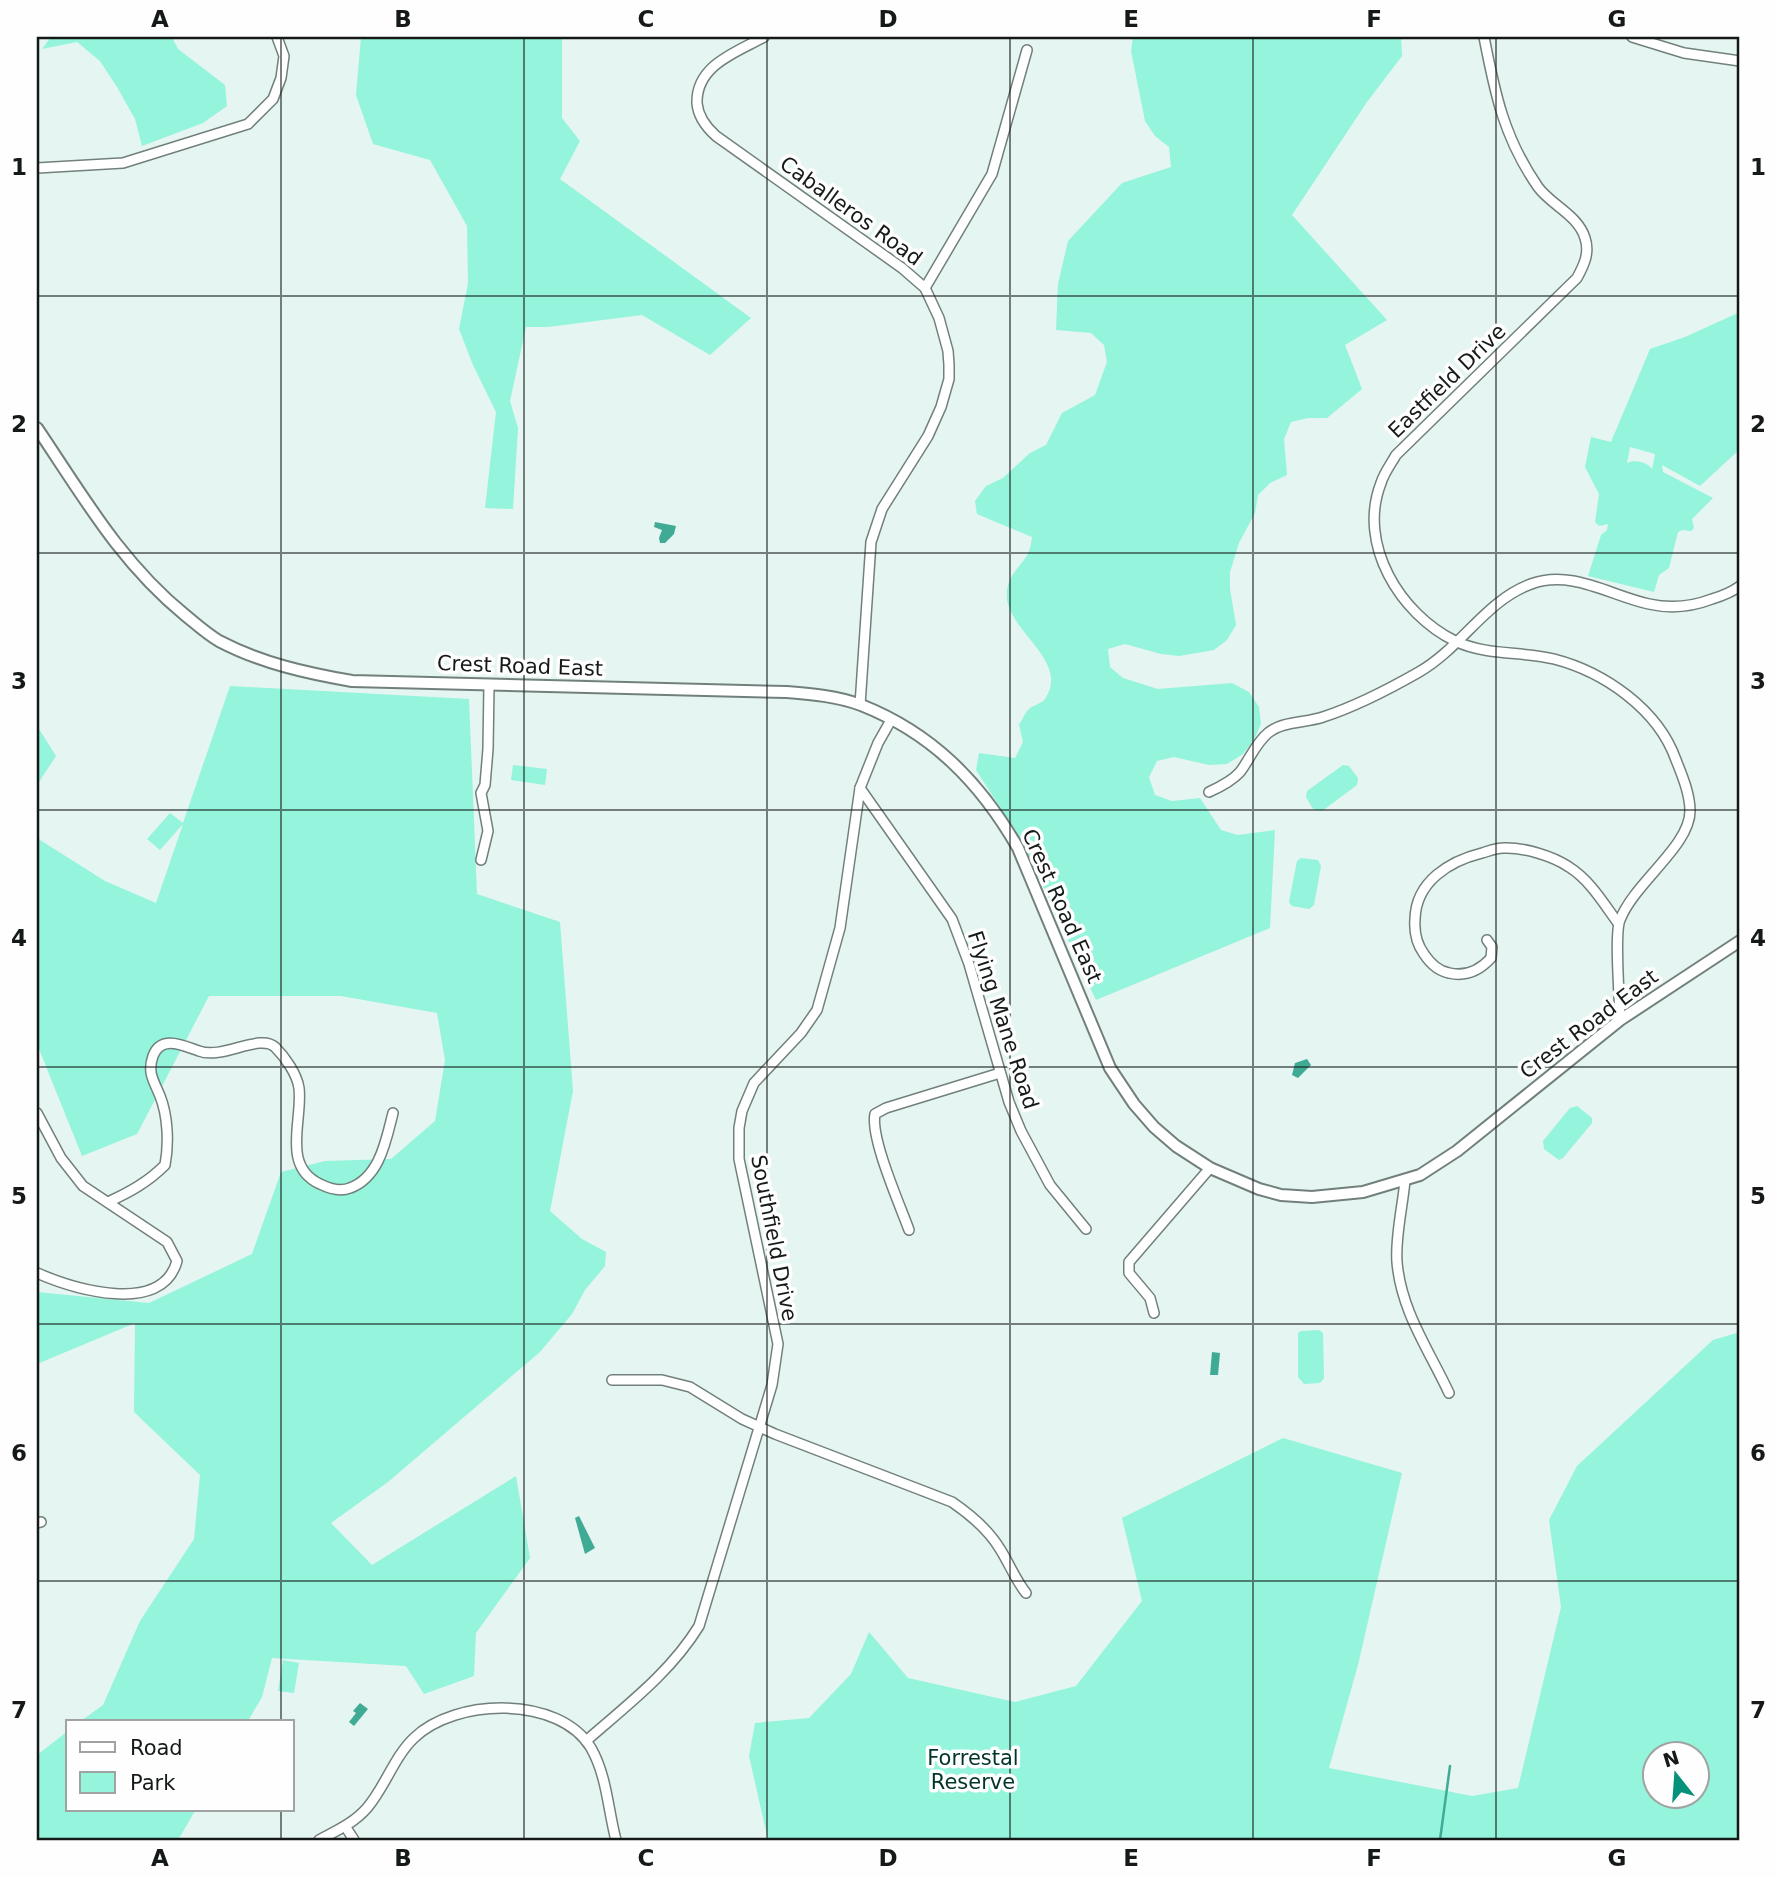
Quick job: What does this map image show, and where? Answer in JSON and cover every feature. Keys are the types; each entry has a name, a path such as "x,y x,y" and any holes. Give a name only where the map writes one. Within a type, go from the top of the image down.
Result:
{"street":[{"path":"37,168 123,163 248,124 273,99 281,78 284,56 277,37"},
{"name":"Caballeros Road","path":"764,37 713,66 704,76 697,98 702,120 716,136 874,247 925,288 939,318 948,351 949,379 936,422 875,524 869,561 860,705"},
{"path":"1632,37 1684,53 1740,61"},
{"name":"Eastfield Drive","path":"1487,39 1495,95 1521,160 1541,190 1577,224 1584,235 1587,247 1585,262 1577,278 1396,455 1380,483 1375,509 1377,542 1390,580 1409,604 1434,628 1456,641 1483,651 1553,659 1587,671 1616,687 1638,705 1661,731 1676,757 1689,799 1690,814 1686,831 1629,901 1618,923"},
{"path":"925,288 992,174 1027,51"},
{"name":"Crest Road East","path":"37,428 91,511 157,592 220,641 252,656 303,673 352,681 786,692 828,696 860,705 937,748 978,787 1000,816 1018,848 1110,1068 1134,1104 1154,1127 1176,1146 1209,1168 1259,1189 1281,1195 1312,1197 1363,1192 1420,1175 1457,1151 1620,1020 1740,941"},
{"path":"1209,792 1224,785 1240,772 1270,731 1284,725 1326,716 1421,671 1497,603 1523,588 1550,580 1568,580 1648,604 1684,607 1702,603 1740,586"},
{"path":"481,860 488,831 481,793 485,785 488,749 489,685"},
{"name":"Southfield Drive","path":"586,1741 670,1666 699,1626 760,1427 774,1374 778,1344 739,1159 742,1111 754,1083 801,1032 817,1010 840,928 860,788 878,743 891,720"},
{"name":"Flying Mane Road","path":"860,788 952,919 969,964 1009,1102 1050,1185 1086,1229"},
{"path":"1487,940 1492,947 1491,958 1482,968 1468,974 1447,973 1430,964 1419,947 1415,931 1415,912 1421,894 1436,874 1462,858 1503,848 1542,854 1570,867 1590,885 1618,923 1620,1020"},
{"path":"108,1202 134,1190 153,1177 165,1164 166,1126 160,1097 152,1082 151,1063 154,1052 165,1044 176,1043 212,1055 251,1044 267,1042 273,1045 299,1086 295,1137 301,1167 313,1181 328,1188 344,1190 359,1185 372,1171 383,1153 393,1113"},
{"path":"909,1230 884,1159 874,1124 875,1114 886,1108 1000,1073"},
{"path":"37,1113 61,1158 83,1186 167,1242 177,1261 174,1274 158,1289 111,1294 68,1286 37,1273"},
{"path":"1153,1313 1150,1298 1129,1273 1129,1262 1209,1168"},
{"path":"1405,1180 1396,1258 1400,1284 1422,1342 1449,1394"},
{"path":"612,1380 662,1380 690,1387 760,1427 952,1502 985,1529 1000,1548 1026,1592"},
{"path":"318,1840 345,1826 368,1807 412,1740 429,1725 453,1714 472,1710 509,1709 556,1717 586,1741 601,1771 616,1840"},
{"path":"345,1826 354,1840"}],"green space":[{"path":"51,37 172,37 178,49 225,85 227,106 203,123 142,146 135,119 100,61 77,42 42,49"},
{"path":"361,37 562,37 562,118 580,141 560,179 751,318 710,355 642,315 548,327 526,327 510,401 518,428 513,509 485,508 496,412 459,329 468,283 467,226 430,160 373,144 356,95"},
{"path":"1133,37 1401,37 1402,56 1367,102 1292,215 1387,320 1345,345 1362,389 1327,418 1291,422 1284,439 1287,475 1270,483 1258,495 1255,513 1239,543 1230,572 1236,625 1227,640 1214,650 1179,656 1125,644 1108,649 1110,667 1123,678 1158,689 1232,683 1249,692 1259,707 1261,724 1254,740 1243,754 1227,764 1209,765 1174,757 1157,761 1149,777 1155,795 1172,801 1200,798 1221,830 1238,835 1275,830 1270,928 1096,1000 1023,843 976,770 979,753 1015,758 1023,742 1019,725 1031,707 1045,699 1051,685 1045,660 1018,624 1007,599 1009,581 1027,555 1032,537 977,514 975,501 986,486 1003,478 1030,453 1046,445 1062,413 1095,395 1107,362 1104,345 1091,333 1056,330 1058,284 1068,241 1122,183 1171,167 1169,147 1155,136 1145,121 1131,51"},
{"path":"1740,312 1740,449 1700,486 1662,465 1663,472 1713,498 1692,519 1694,528 1691,531 1678,532 1669,568 1659,575 1654,592 1588,576 1601,535 1607,530 1608,524 1599,526 1595,522 1599,494 1585,467 1591,437 1611,442 1650,349 1685,337","holes":["1630,447 1655,454 1652,469 1641,462 1627,463"]},
{"path":"230,686 469,699 477,894 560,922 573,1091 550,1211 582,1239 606,1252 605,1266 585,1290 572,1314 540,1352 388,1482 331,1523 372,1565 516,1476 530,1558 476,1633 474,1676 424,1694 406,1666 272,1658 262,1697 249,1720 82,1720 103,1705 140,1621 194,1539 200,1475 134,1412 135,1323 37,1364 37,1292 149,1303 252,1254 281,1172 325,1161 391,1159 435,1121 445,1060 437,1013 341,996 209,996 137,1134 82,1156 37,1044 37,834 40,840 105,881 156,903 183,824 160,850 147,839 170,813 183,823"},
{"path":"37,726 56,756 37,785"},
{"path":"513,765 547,769 545,785 511,780"},
{"path":"1343,765 1349,766 1358,778 1357,785 1322,811 1313,809 1306,797 1307,791"},
{"path":"1301,858 1318,860 1321,866 1314,905 1309,909 1292,906 1289,902 1297,861"},
{"path":"1577,1106 1592,1118 1592,1123 1559,1160 1544,1149 1543,1141 1570,1108"},
{"path":"1319,1330 1323,1333 1324,1378 1320,1383 1304,1384 1298,1377 1298,1333"},
{"name":"Forrestal Reserve","path":"1740,1332 1740,1840 768,1840 749,1756 755,1723 809,1718 851,1674 869,1632 908,1678 1015,1702 1076,1686 1142,1601 1122,1518 1283,1438 1402,1473 1358,1665 1329,1768 1472,1796 1518,1788 1561,1607 1549,1520 1577,1466 1713,1340"},
{"path":"283,1660 299,1663 294,1693 278,1691"},
{"path":"66,1733 66,1811 195,1811 178,1840 37,1840 37,1755"}],"shaded area":[{"path":"655,522 676,526 674,534 665,543 660,543 662,530 654,527"},
{"path":"1307,1059 1311,1065 1298,1078 1292,1075 1295,1063"},
{"path":"1212,1352 1220,1353 1218,1375 1210,1375"},
{"path":"579,1516 595,1548 585,1554 575,1518"},
{"path":"360,1703 368,1709 354,1726 349,1722"}],"waterway":[{"path":"1440,1840 1450,1766"}]}
